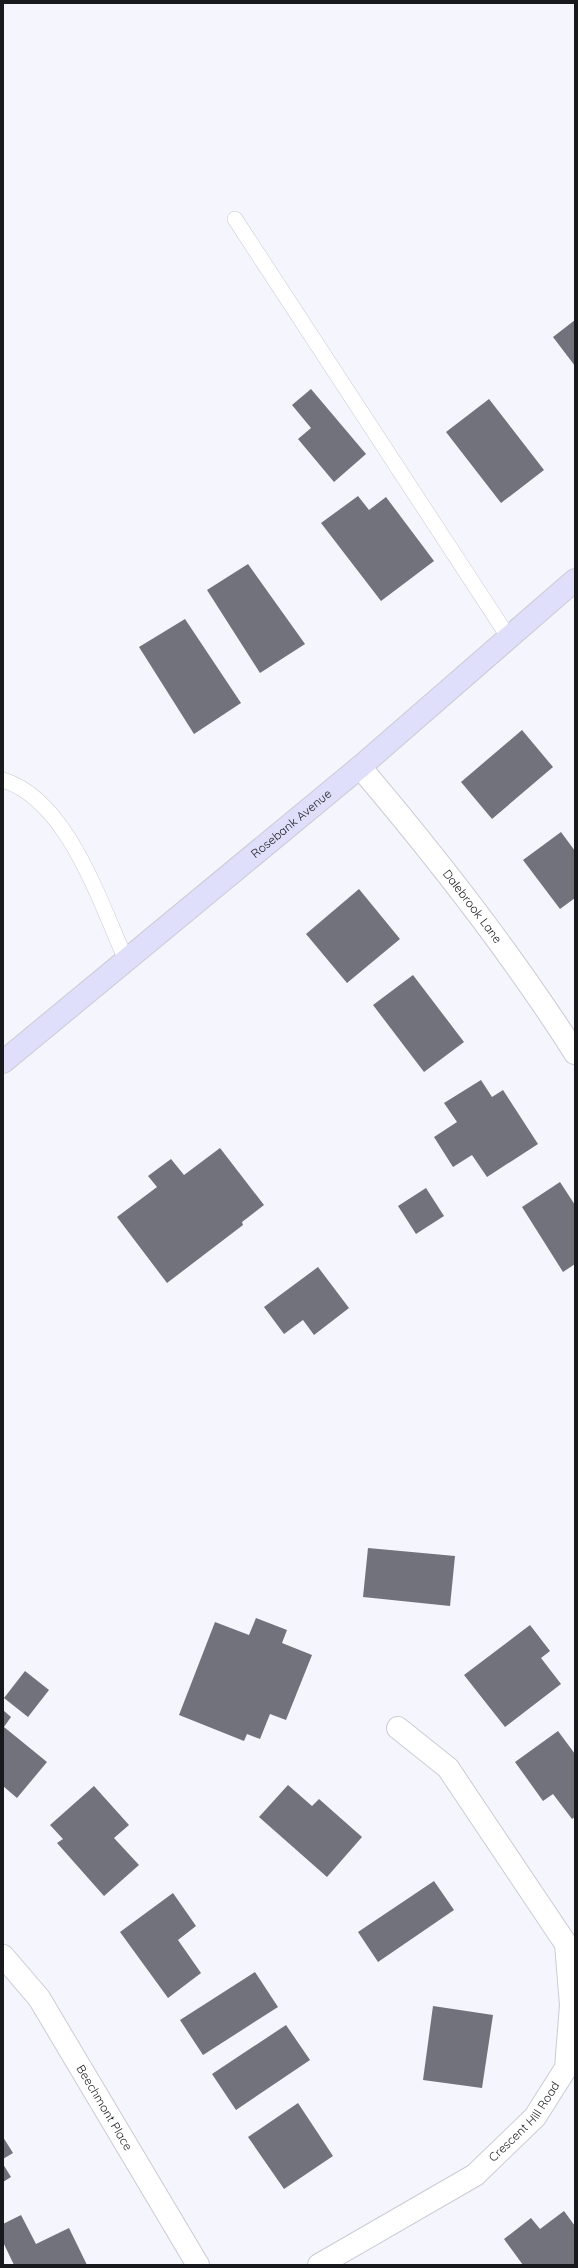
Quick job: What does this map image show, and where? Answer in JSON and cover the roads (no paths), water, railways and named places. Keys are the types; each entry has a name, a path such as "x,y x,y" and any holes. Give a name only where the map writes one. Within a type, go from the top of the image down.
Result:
{"street":[{"name":"Rosebank Avenue","path":"3,1062 360,767 575,580"},
{"name":"Dalebrook Lane","path":"360,767 442,866 492,931 575,1053"},
{"name":"Crescent Hill Road","path":"319,2265 475,2175 535,2117 566,2068 571,2005 566,1944 448,1768 398,1728"},
{"name":"Beechmont Place","path":"3,1956 39,1998 198,2265"}],"lane":[{"path":"234,219 509,638"},
{"path":"3,780 18,785 49,810 73,841 126,960"}]}
